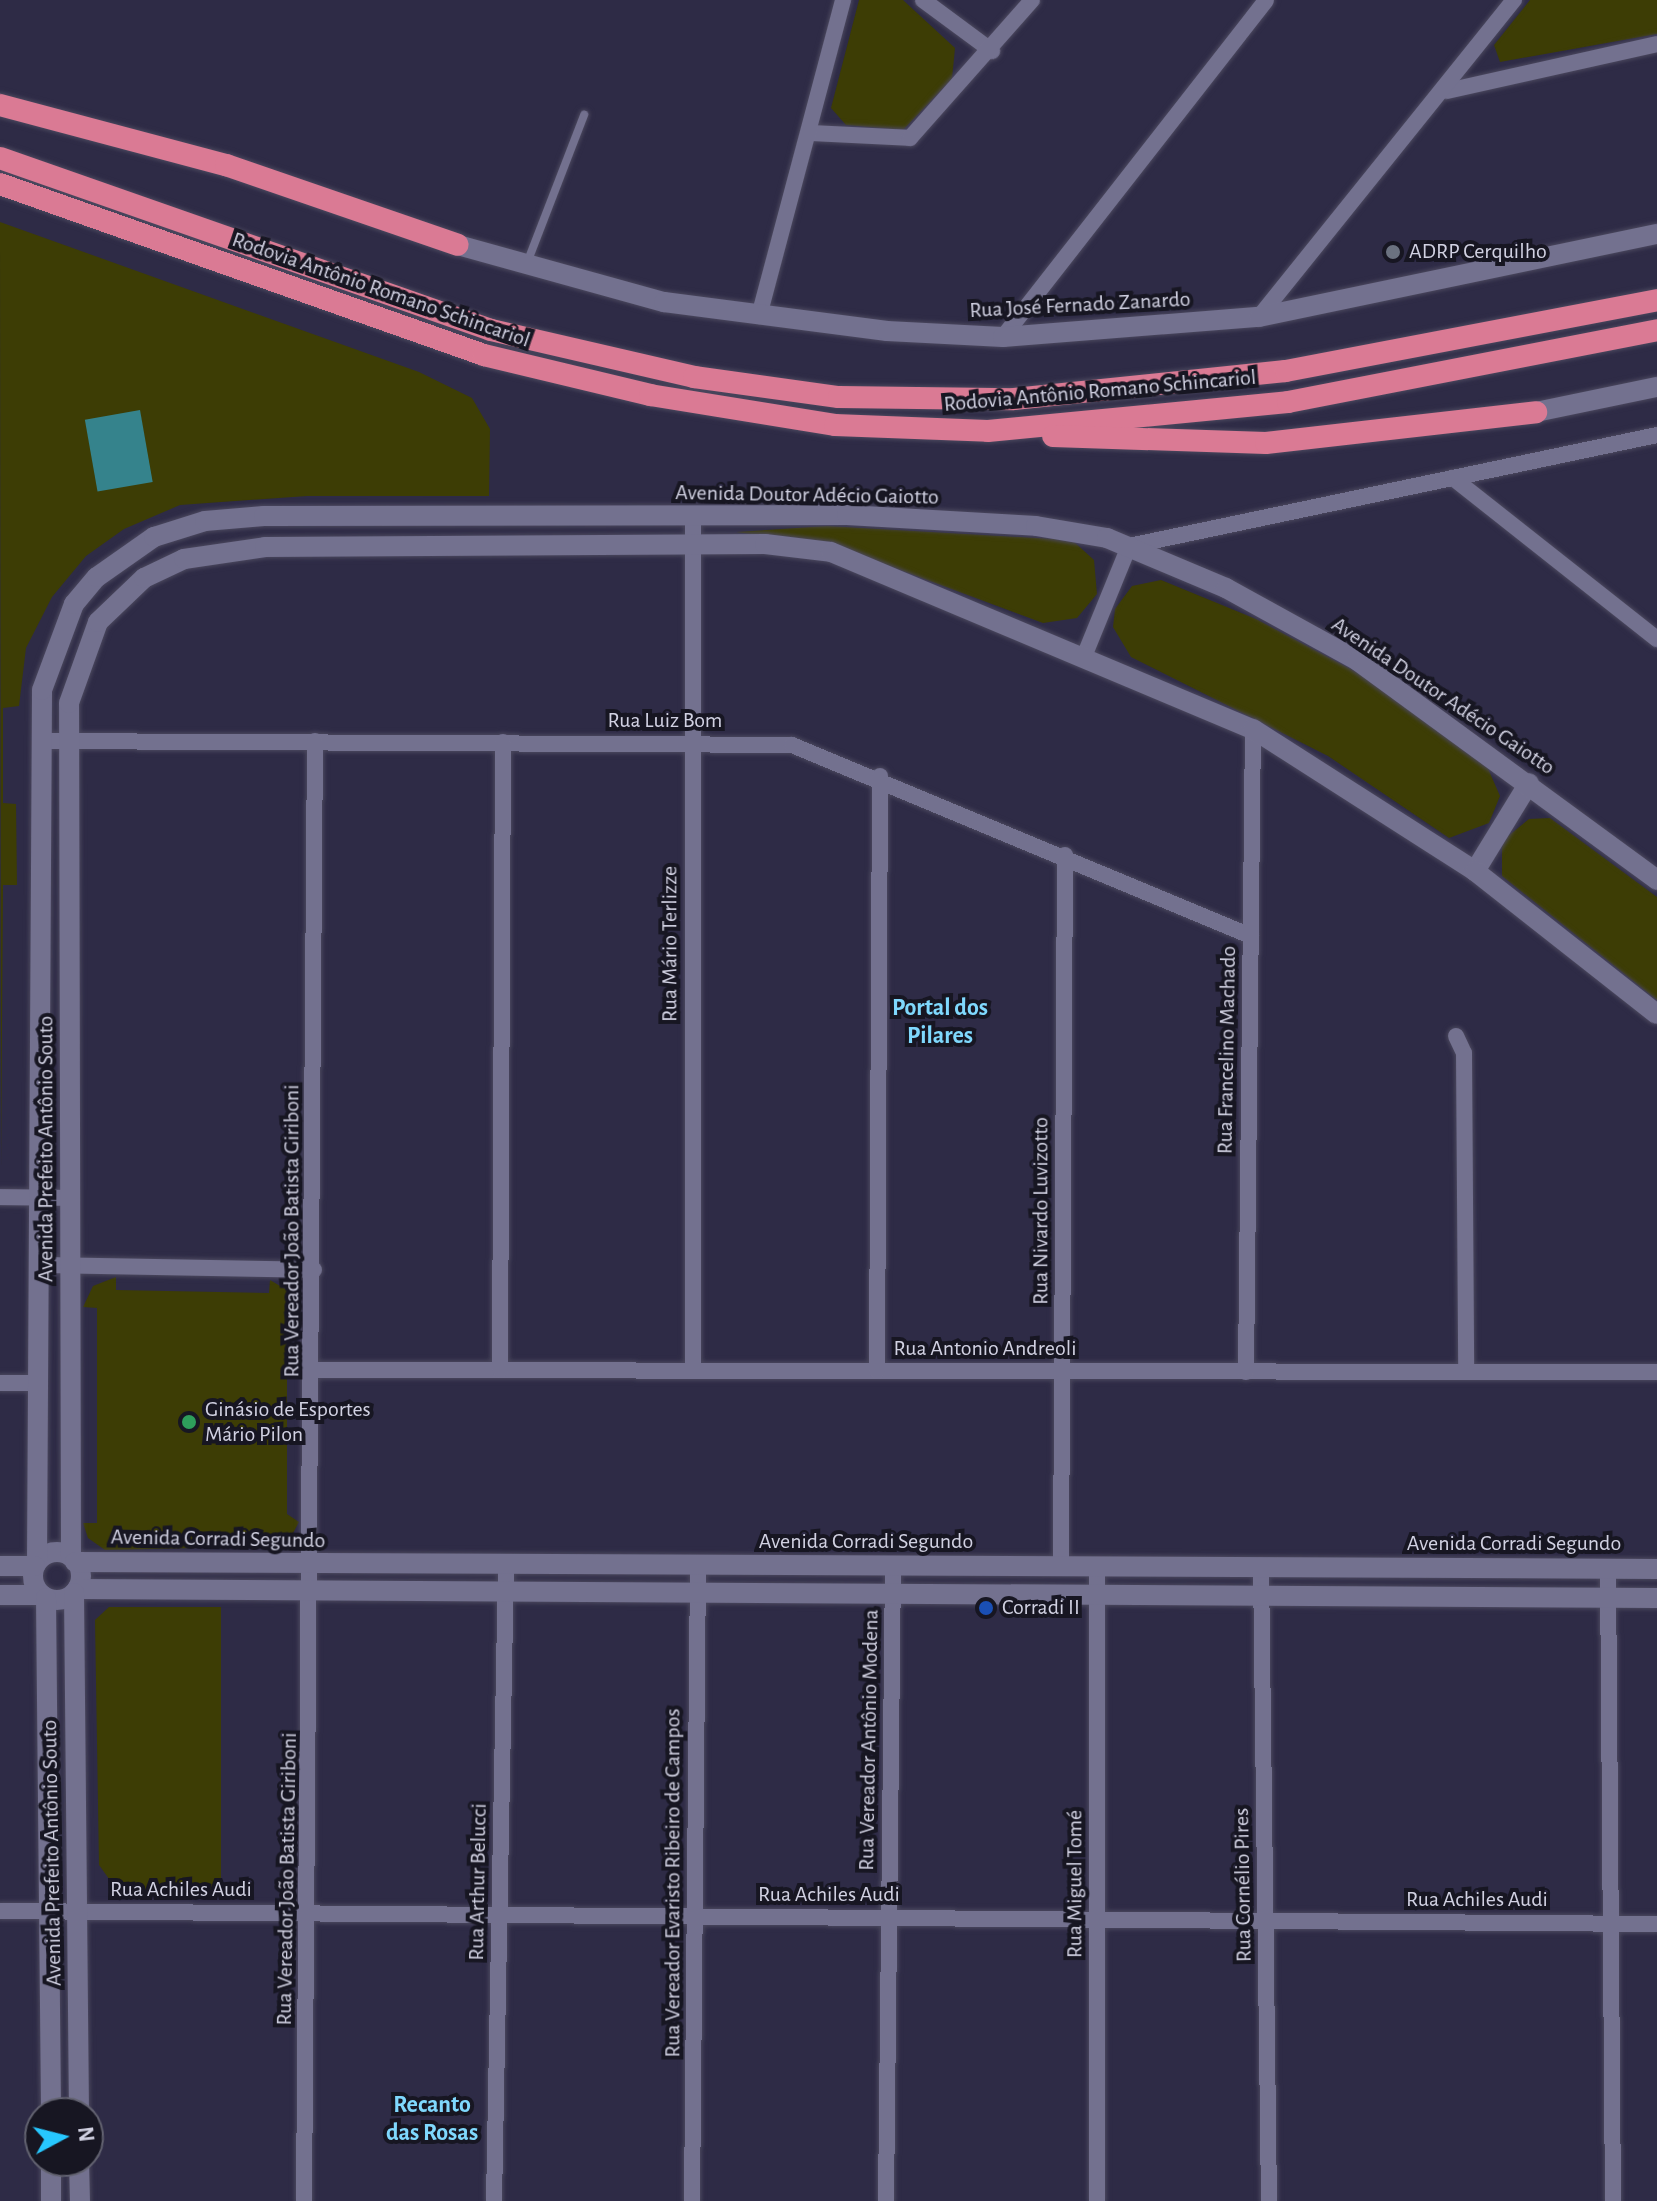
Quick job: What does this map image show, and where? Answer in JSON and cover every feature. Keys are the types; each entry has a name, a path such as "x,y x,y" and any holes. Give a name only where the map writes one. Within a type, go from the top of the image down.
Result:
{"highway":[{"path":"0,105 212,160 458,245"},
{"name":"Rodovia Antônio Romano Schincariol","path":"0,158 504,334 694,377 839,397 1014,399 1286,371 1657,300"},
{"name":"Rodovia Antônio Romano Schincariol","path":"0,184 416,334 555,375 835,425 988,431 1288,402 1657,330"},
{"path":"988,431 1146,444 1266,443 1536,412"}],"street":[{"path":"759,316 843,0"},
{"path":"923,0 992,51"},
{"path":"809,133 910,138 992,51 1032,0"},
{"path":"1003,337 1266,0"},
{"path":"1259,317 1447,91 1514,0"},
{"path":"1447,91 1657,44"},
{"name":"Rua José Fernado Zanardo","path":"458,245 525,267 664,302 759,316 1003,337 1259,317 1657,234"},
{"path":"1536,412 1657,387"},
{"path":"1085,654 1129,546 1657,435"},
{"path":"1453,478 1657,639"},
{"name":"Avenida Doutor Adécio Gaiotto","path":"40,741 42,690 74,604 127,552 174,529 264,516 847,515 1036,526 1129,546 1226,588 1358,661 1529,783 1657,880"},
{"name":"Rua Mário Terlizze","path":"693,517 693,1371"},
{"path":"69,740 73,686 98,622 144,578 184,559 265,547 693,545 831,552 1085,654 1253,729 1475,871 1657,1014"},
{"name":"Rua Francelino Machado","path":"1246,1372 1253,729"},
{"name":"Avenida Prefeito Antônio Souto","path":"69,740 79,2097"},
{"name":"Rua Luiz Bom","path":"40,741 792,745 880,776 1251,936"},
{"name":"Avenida Prefeito Antônio Souto","path":"40,741 36,1564 44,1596 51,2097"},
{"name":"Rua Vereador João Batista Giriboni","path":"304,2201 313,1590 315,741"},
{"path":"500,1370 503,742"},
{"path":"877,1371 880,776"},
{"path":"1475,871 1529,783"},
{"name":"Rua Nivardo Luvizotto","path":"1061,1567 1065,855"},
{"path":"1456,1036 1464,1053 1466,1372"},
{"path":"0,1197 71,1198"},
{"path":"38,1265 314,1270"},
{"name":"Rua Antonio Andreoli","path":"313,1370 1657,1372"},
{"path":"0,1383 38,1383"},
{"name":"Avenida Corradi Segundo","path":"36,1564 50,1553 73,1560 313,1564 1657,1569"},
{"path":"0,1566 36,1564"},
{"name":"Rua Arthur Belucci","path":"494,2201 506,1565"},
{"name":"Rua Vereador Evaristo Ribeiro de Campos","path":"692,2201 698,1565"},
{"name":"Rua Vereador Antônio Modena","path":"886,2201 893,1567"},
{"name":"Rua Miguel Tomé","path":"1097,1567 1097,2201"},
{"name":"Rua Cornélio Pires","path":"1261,1567 1269,2201"},
{"path":"1608,1569 1613,2201"},
{"path":"0,1595 44,1596 75,1591 313,1590 1657,1598"},
{"name":"Rua Achiles Audi","path":"0,1911 1657,1924"},
{"path":"51,2177 51,2201"},
{"path":"79,2177 80,2201"}],"lane":[{"path":"525,267 584,115"}],"shaded area":[{"path":"859,0 903,0 955,48 952,79 903,130 846,125 831,108"},
{"path":"1530,0 1657,0 1657,34 1500,62 1494,45"},
{"path":"0,222 419,372 472,398 490,429 489,496 307,496 180,505 124,529 86,556 52,597 26,648 19,706 3,708 3,803 16,804 17,885 3,885 1,1170"},
{"path":"140,410 153,482 98,492 85,420"},
{"path":"827,526 1072,540 1094,560 1097,594 1077,618 1043,623 833,545 736,532"},
{"path":"1161,580 1256,619 1360,674 1486,764 1500,796 1489,823 1449,838 1328,756 1131,657 1113,627 1115,609 1132,586"},
{"path":"1550,818 1657,897 1657,1000 1502,876 1502,841 1529,819"},
{"path":"116,1277 116,1290 269,1293 270,1280 297,1296 301,1311 287,1312 287,1514 299,1522 286,1546 105,1550 88,1538 83,1523 97,1523 97,1308 83,1307 93,1286"},
{"path":"109,1607 221,1607 221,1890 131,1890 112,1883 99,1865 95,1620"}],"place":[{"name":"ADRP Cerquilho","path":"1393,252"},
{"name":"Ginásio de Esportes Mário Pilon","path":"189,1422"},
{"name":"Corradi II","path":"986,1608"}],"district":[{"name":"Portal dos Pilares","path":"940,1023"},
{"name":"Recanto das Rosas","path":"432,2120"}]}
